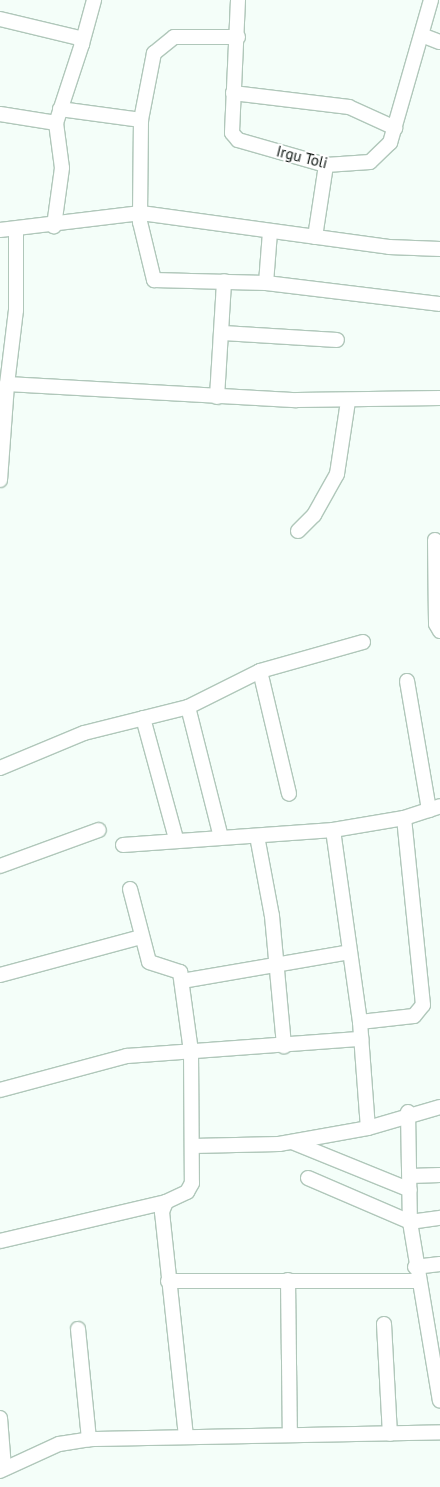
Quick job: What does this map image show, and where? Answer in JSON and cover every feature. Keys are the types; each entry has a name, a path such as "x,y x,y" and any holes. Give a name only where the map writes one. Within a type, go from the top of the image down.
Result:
{"street":[{"path":"54,226 62,168 56,123 82,44 94,0"},
{"name":"Irgu Toli","path":"238,0 238,37 229,122 238,140 326,165 370,162 390,143 424,36 431,0"},
{"path":"0,19 79,38 82,44"},
{"path":"238,37 185,36 164,41 154,54 141,120 141,213 154,280 266,283 439,304"},
{"path":"424,36 440,42"},
{"path":"233,93 350,107 395,128"},
{"path":"60,109 141,120"},
{"path":"0,114 56,123"},
{"path":"315,237 326,165"},
{"path":"0,230 54,226 141,213 183,216 270,232 440,249"},
{"path":"0,480 7,384 5,352 16,310 16,229"},
{"path":"266,283 270,232"},
{"path":"218,397 223,333 224,281"},
{"path":"223,333 336,340"},
{"path":"7,384 121,387 218,397 348,401 440,398"},
{"path":"298,531 314,515 337,474 348,401"},
{"path":"436,540 436,624 440,631"},
{"path":"0,768 84,733 188,707 260,671 363,642"},
{"path":"260,671 289,794"},
{"path":"123,845 176,839 257,836 333,830 404,818 435,808 407,681"},
{"path":"188,707 221,837"},
{"path":"143,718 176,839"},
{"path":"360,1022 414,1016 423,1005 404,818"},
{"path":"0,866 99,830"},
{"path":"333,830 360,1022 368,1128"},
{"path":"257,836 278,966 284,1046"},
{"path":"0,1241 166,1202 186,1192 192,1183 191,1051 182,980 180,972 149,962 130,890"},
{"path":"0,975 141,937"},
{"path":"182,980 278,966 350,952"},
{"path":"0,1090 127,1056 361,1039"},
{"path":"193,1146 291,1142 368,1128 408,1112 440,1107"},
{"path":"408,1112 410,1222 415,1267 440,1401"},
{"path":"291,1142 410,1183 440,1174"},
{"path":"308,1178 410,1222 440,1218"},
{"path":"166,1202 162,1212 186,1434"},
{"path":"415,1267 440,1264"},
{"path":"288,1280 290,1434"},
{"path":"168,1281 419,1281"},
{"path":"384,1324 390,1434"},
{"path":"78,1329 89,1439"},
{"path":"0,1418 2,1470 59,1444 89,1439 186,1434 390,1434 440,1432"}]}
